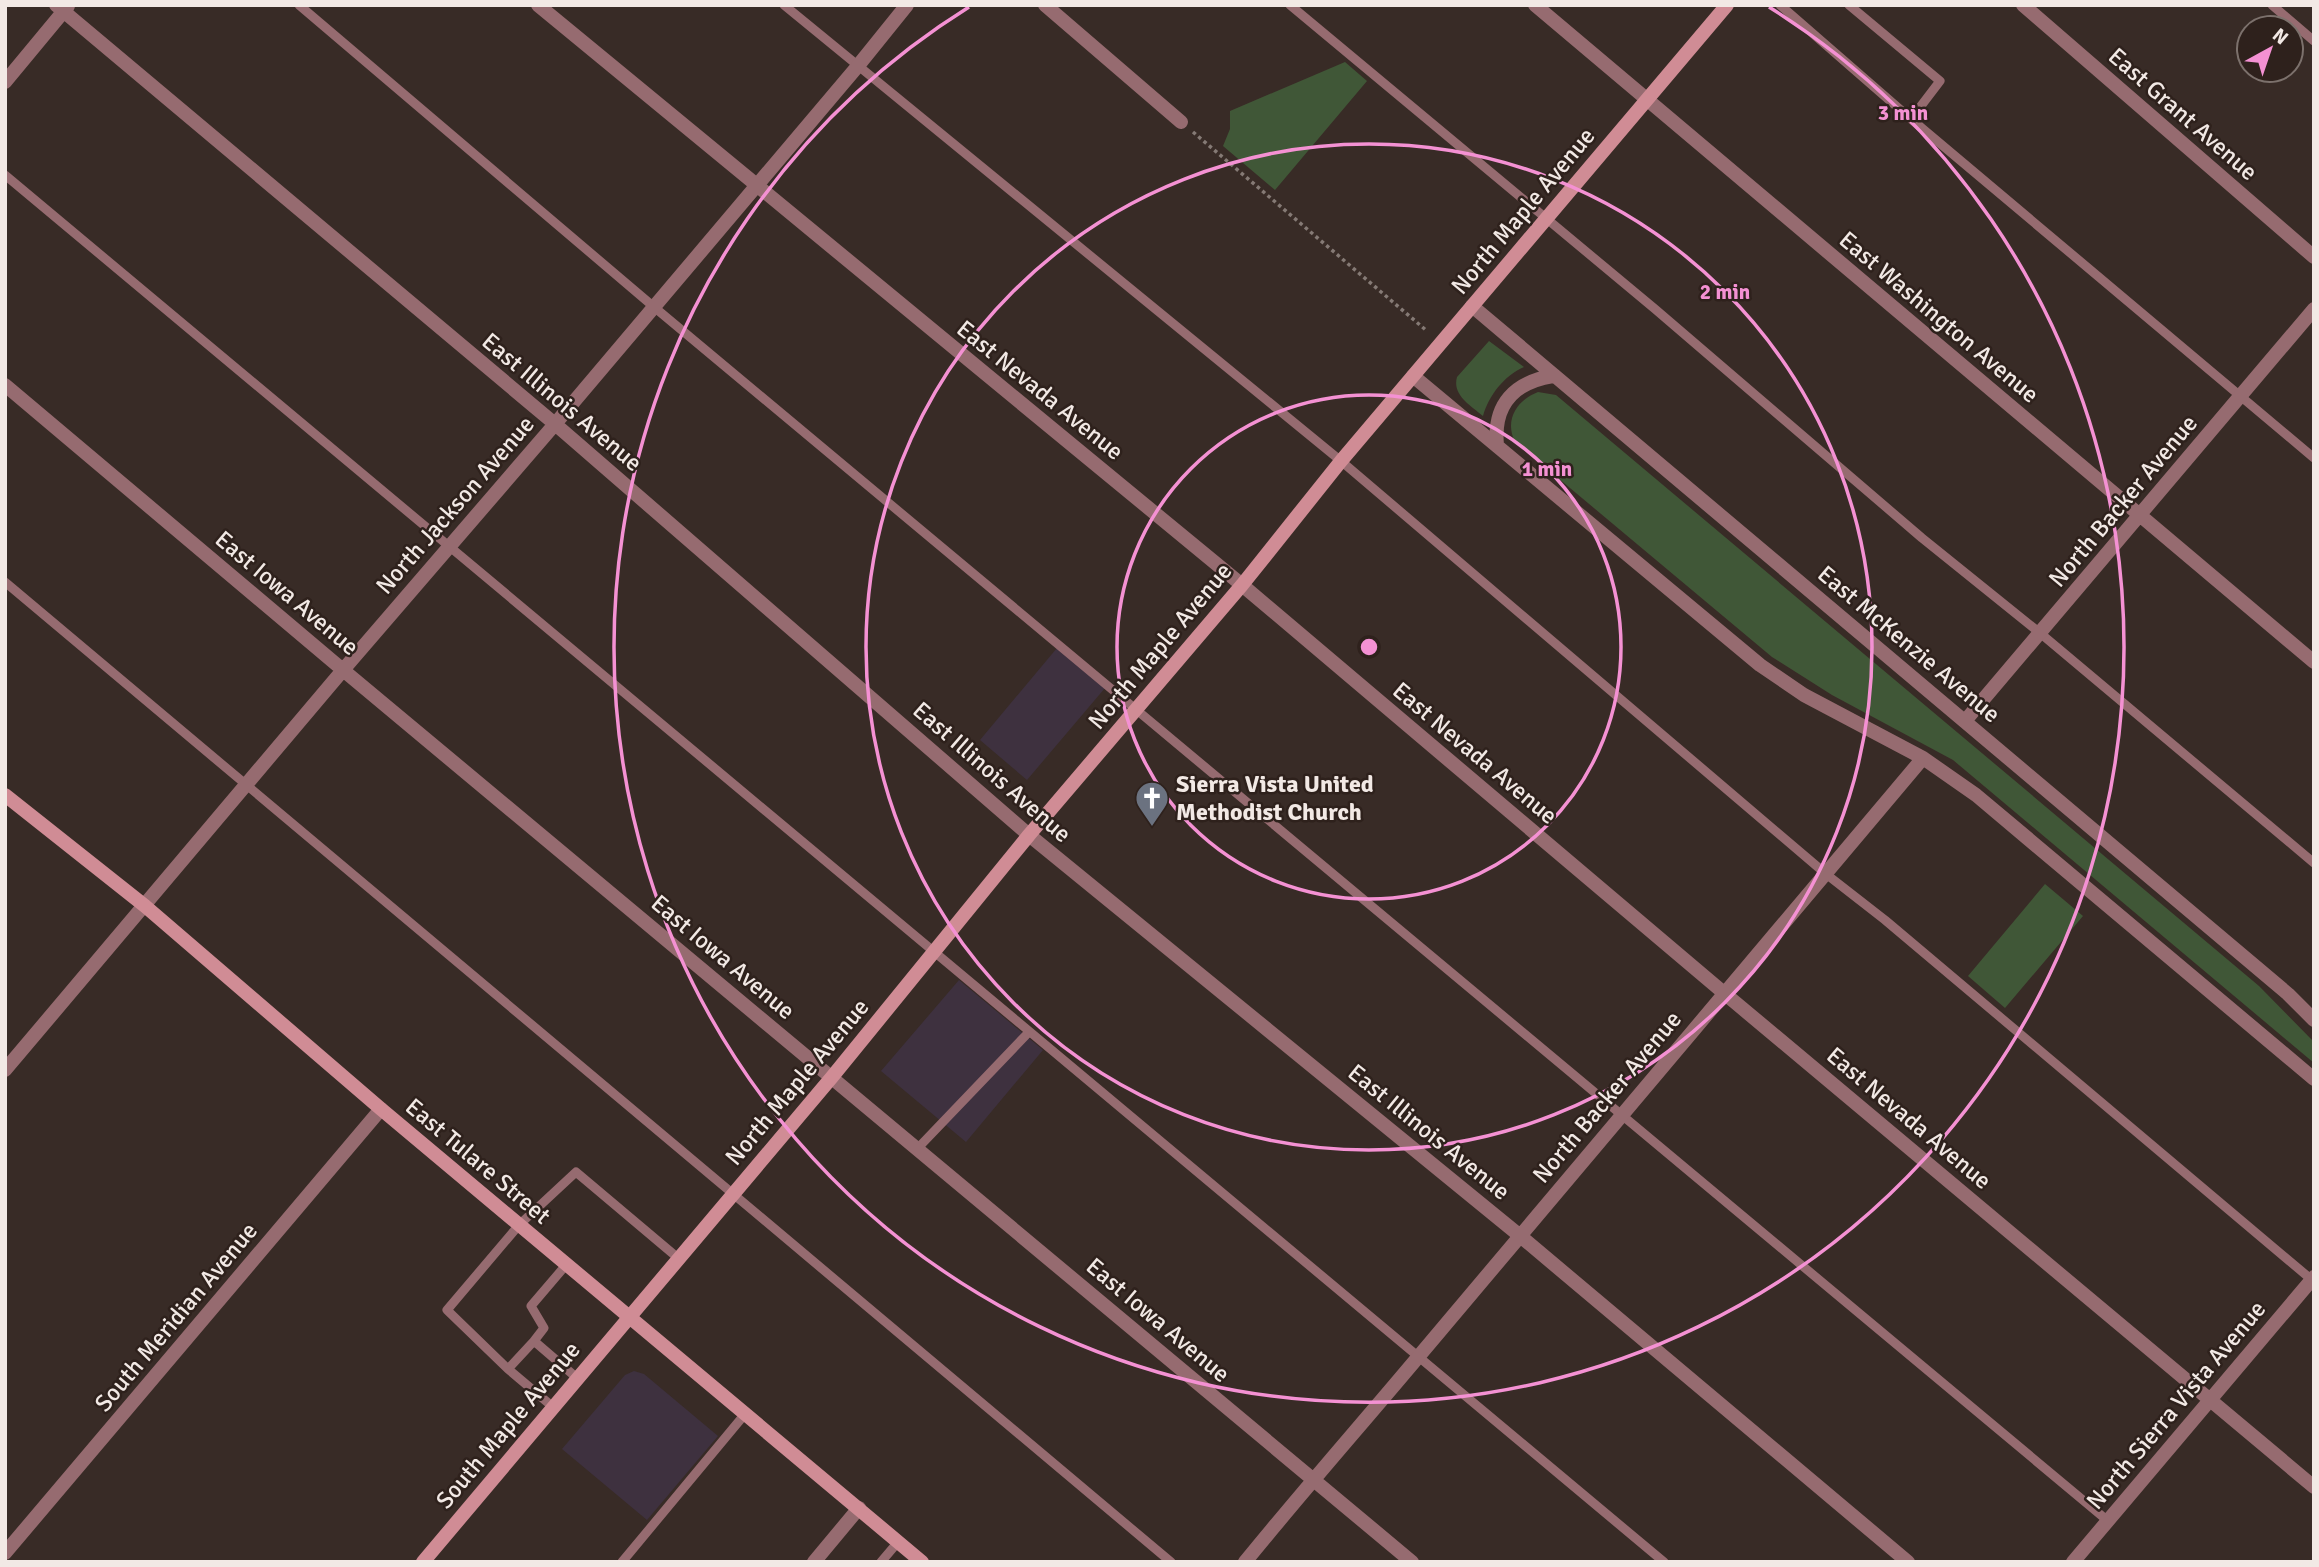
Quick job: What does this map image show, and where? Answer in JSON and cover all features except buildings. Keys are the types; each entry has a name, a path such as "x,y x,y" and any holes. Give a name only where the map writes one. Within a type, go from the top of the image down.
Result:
{"main road":[{"name":"North Maple Avenue","path":"628,1317 832,1077 1029,835 1242,585 1340,461 1727,5"},
{"name":"East Tulare Street","path":"5,795 145,906 381,1109 922,1562"},
{"name":"South Maple Avenue","path":"423,1562 628,1317"}],"street":[{"name":"East Nevada Avenue","path":"538,5 1242,585 2314,1487"},
{"name":"North Jackson Avenue","path":"5,1070 555,424 907,5"},
{"path":"1045,5 1181,122"},
{"name":"East Washington Avenue","path":"1535,5 2314,662"},
{"name":"East Grant Avenue","path":"2023,5 2314,257"},
{"path":"5,82 62,7"},
{"name":"East Illinois Avenue","path":"62,7 555,424 1029,835 1519,1235 1908,1562"},
{"name":"East McKenzie Avenue","path":"1472,306 2288,994 2314,1020"},
{"name":"North Backer Avenue","path":"1965,721 2314,309"},
{"path":"1413,376 1760,665 1804,695 1923,758 1976,795 2314,1079"},
{"path":"1497,444 1495,427 1502,409 1518,387 1534,379 1553,376"},
{"name":"East Iowa Avenue","path":"5,384 343,670 1412,1562"},
{"name":"North Backer Avenue","path":"1245,1562 1312,1479 1923,758"},
{"name":"South Meridian Avenue","path":"5,1553 381,1109"},
{"name":"North Sierra Vista Avenue","path":"2073,1562 2313,1279"},
{"path":"814,1562 859,1508"}],"lane":[{"path":"299,5 654,307 2108,1521"},
{"path":"784,5 1340,461 1826,874 1885,920 2313,1279"},
{"path":"1290,5 1665,317 1922,538 2040,633 2314,863"},
{"path":"1780,5 1911,119 2314,458"},
{"path":"1849,5 1940,81 1911,119"},
{"path":"2272,5 2314,41"},
{"path":"5,175 1664,1562"},
{"path":"5,582 1171,1562"},
{"path":"917,1149 1029,1032"},
{"path":"553,1407 508,1369 447,1310 519,1225 576,1172 678,1258"},
{"path":"508,1369 544,1328 531,1306 566,1265"},
{"path":"534,1341 577,1378"},
{"path":"622,1562 746,1414"},
{"path":"881,1562 898,1542"}],"path":[{"path":"1181,122 1441,343"}],"shaded area":[{"path":"1057,648 1105,688 1027,780 980,740"},
{"path":"959,980 1043,1050 966,1142 881,1071"},
{"path":"634,1371 644,1374 718,1436 647,1520 562,1449 625,1375"}],"green space":[{"path":"1345,62 1367,81 1275,190 1223,146 1230,129 1230,111"},
{"path":"1489,341 1524,367 1498,387 1483,416 1463,399 1456,383 1457,377"},
{"path":"1538,392 1556,395 2259,986 2314,1042 2314,1063 1953,760 1832,695 1772,657 1515,442 1511,426 1514,412 1524,400"},
{"path":"2045,884 2083,916 2005,1008 1968,976"}],"place":[{"name":"Sierra Vista United Methodist Church","path":"1152,828"}]}
